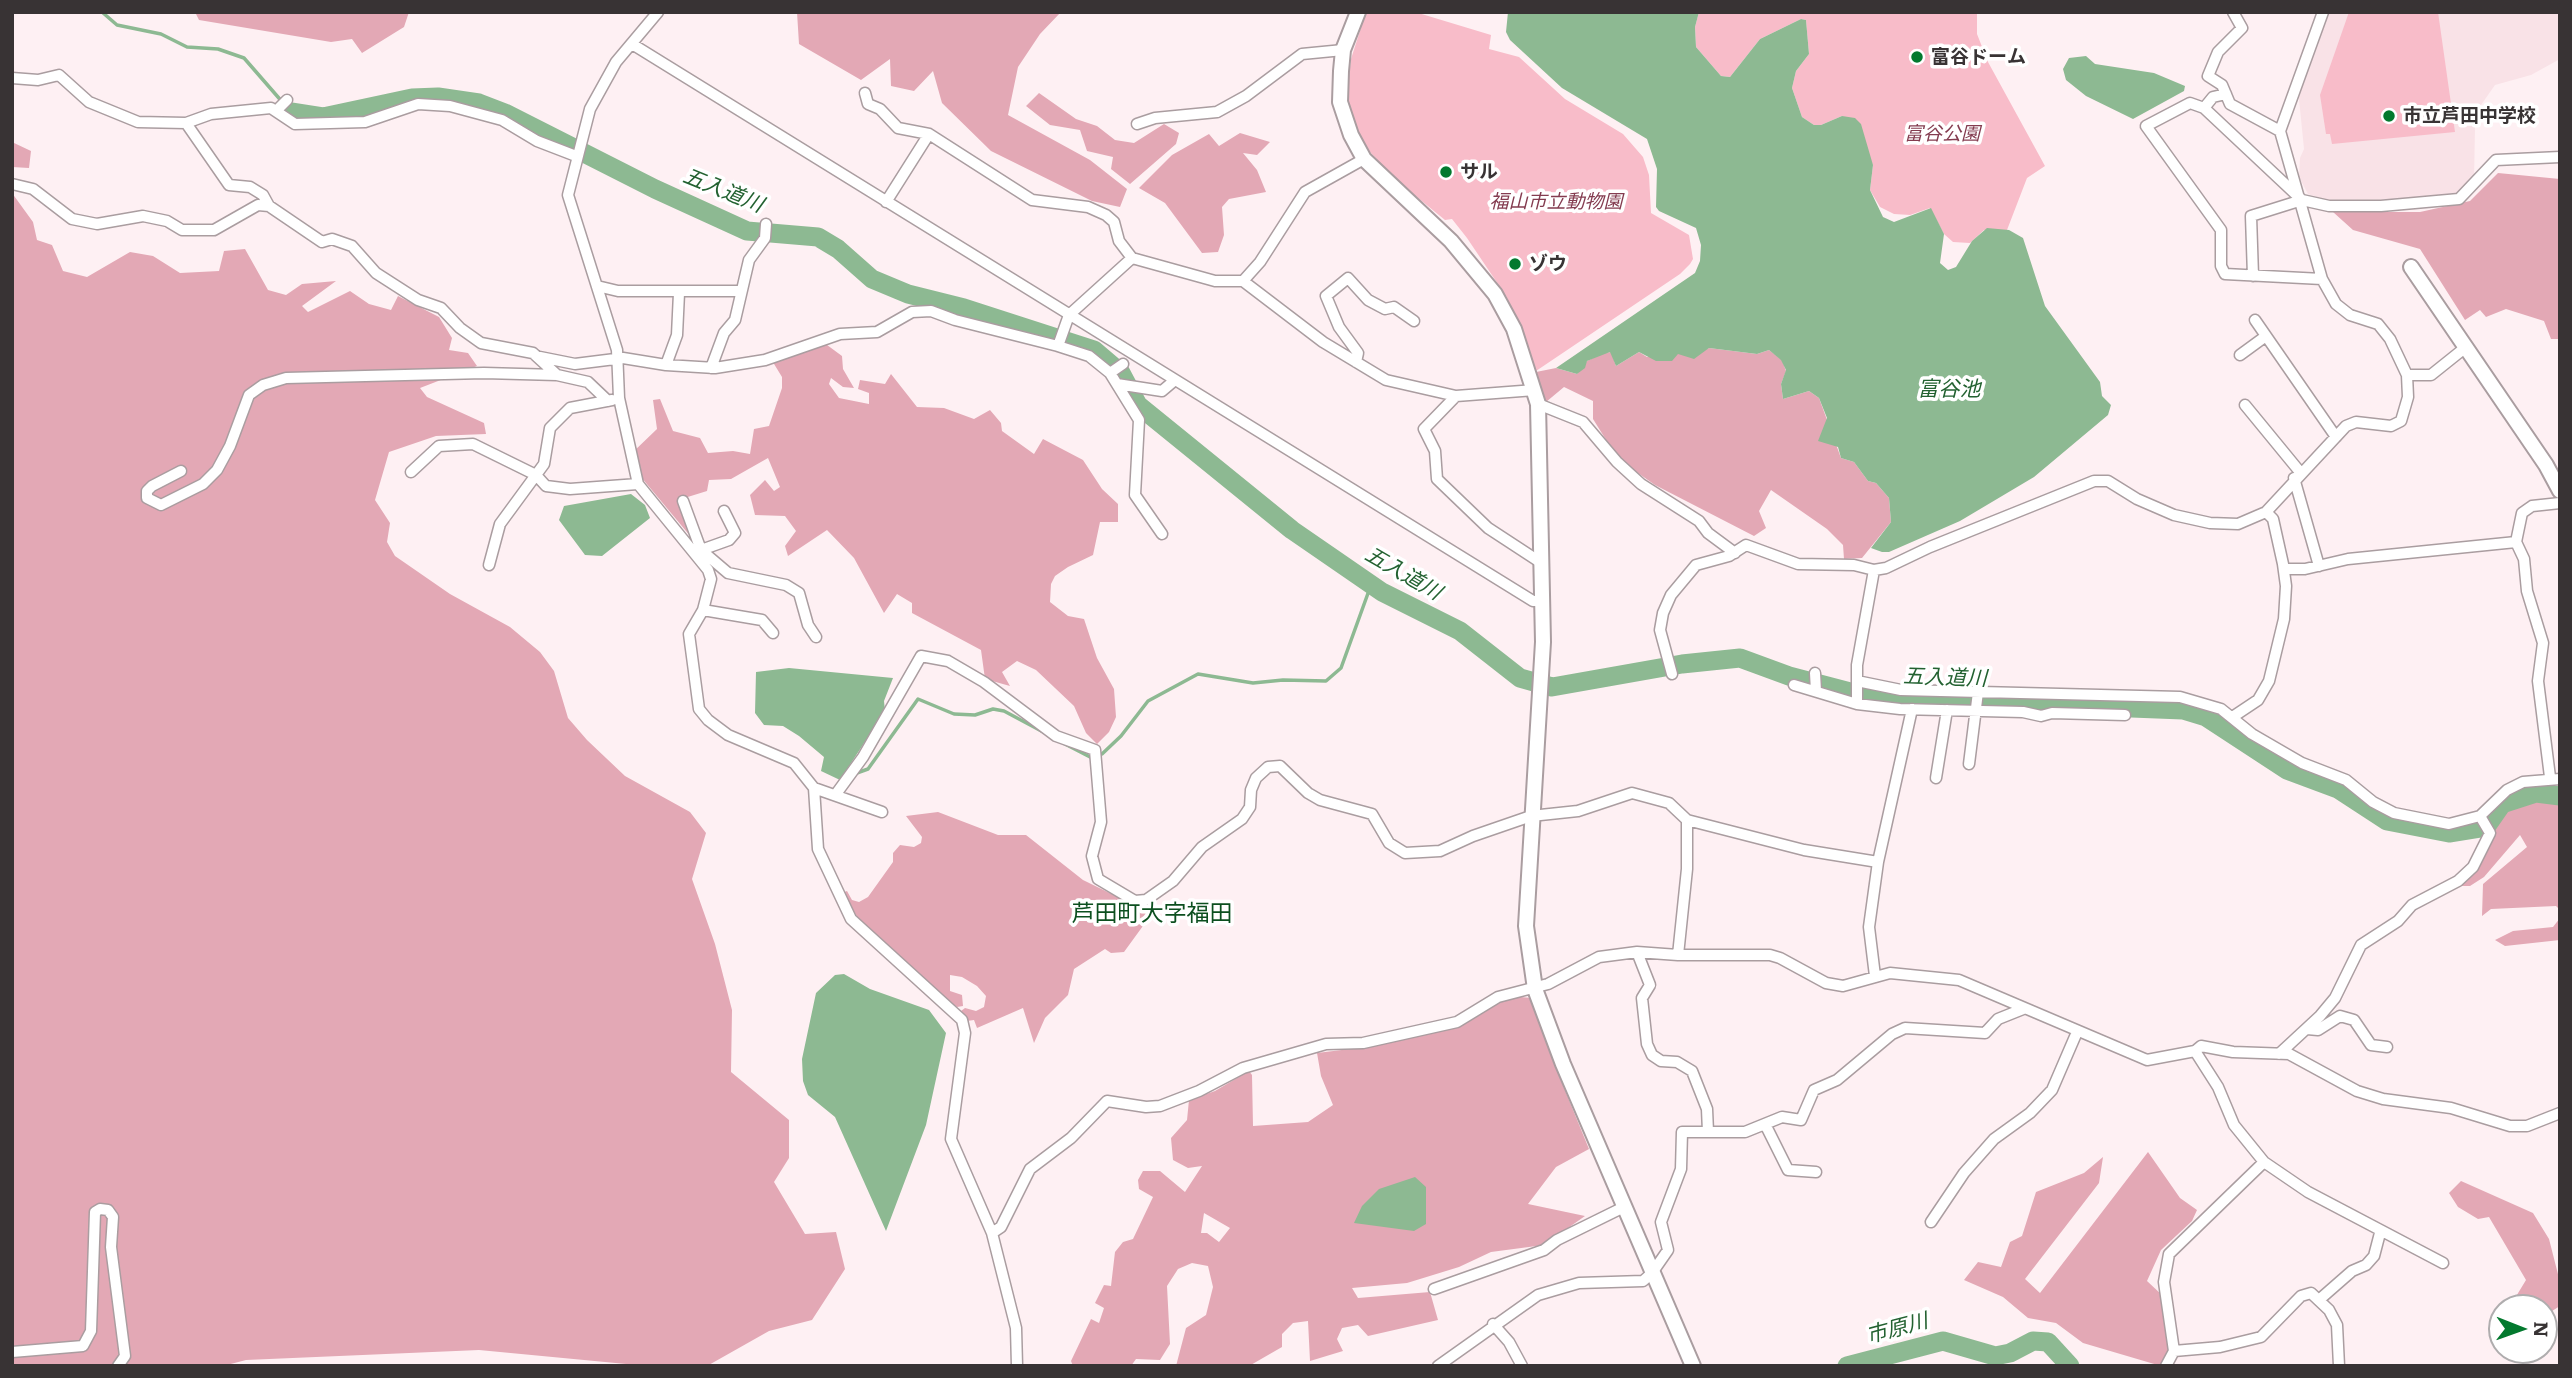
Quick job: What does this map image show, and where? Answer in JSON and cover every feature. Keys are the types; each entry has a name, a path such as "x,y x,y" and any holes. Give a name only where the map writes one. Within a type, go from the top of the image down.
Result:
{"street":[{"path":"658,12 616,62 590,109 568,195 618,359 619,398 638,484 699,551 728,573 786,585 799,593 807,625 816,637"},
{"path":"1358,12 1343,50 1340,102 1351,135 1364,159 1452,242 1495,295 1514,329 1537,397 1543,601 1541,695 1531,816 1526,926 1535,989 1546,1023 1693,1366"},
{"path":"2233,12 2242,28 2218,52 2208,76 2222,85 2231,104 2280,131"},
{"path":"1672,674 1660,630 1671,595 1696,565 1735,553 1746,545 1798,564 1854,565 1874,570 1886,568 1930,547 2094,481 2108,481 2150,505 2175,515 2210,523 2238,524 2266,512 2297,475 2336,437 2356,422 2391,426 2401,421 2408,397 2407,375 2390,339 2378,324 2350,315 2336,304 2322,279 2302,200 2280,131 2323,12"},
{"path":"632,44 1533,601 1543,601"},
{"path":"1137,124 1155,118 1217,112 1246,96 1302,54 1343,50"},
{"path":"12,78 38,80 59,75 89,102 138,122 186,122 211,114 271,108 295,124 365,122 418,104 450,106 502,120 537,141 576,156"},
{"path":"865,93 868,104 880,109 898,128 929,134 1031,200 1088,207 1106,215 1114,222 1119,241 1132,258 1215,281 1243,281 1323,342 1386,380 1456,396 1537,397 1583,422 1641,484 1699,521 1708,533 1735,553"},
{"path":"2204,107 2213,97 2226,94"},
{"path":"276,111 287,100"},
{"path":"2302,200 2204,107 2190,103 2146,126 2221,230 2221,266 2225,274 2322,279"},
{"path":"186,122 229,185 250,187 263,195 269,206 322,242 332,239 352,246 376,273 418,300 441,308 460,328 481,343 533,353 557,375"},
{"path":"886,202 929,134"},
{"path":"2253,276 2251,216 2302,200 2329,206 2381,206 2459,199 2496,160 2560,157"},
{"path":"1243,281 1260,261 1306,192 1364,159"},
{"path":"12,184 33,189 72,219 97,224 144,216 167,221 182,230 214,230 258,205 269,206"},
{"path":"712,368 724,333 735,320 749,260 765,237 766,224"},
{"path":"1058,346 1061,331 1069,315 1132,258"},
{"path":"2411,267 2546,465 2560,491"},
{"path":"1356,362 1358,353 1339,327 1325,296 1348,278 1368,300 1385,309 1394,307 1414,321"},
{"path":"597,286 618,292 679,293 713,289 740,291"},
{"path":"666,365 677,335 679,293"},
{"path":"540,358 575,364 618,359 712,368 765,360 840,334 877,332 912,312 931,311 955,320 1058,346 1089,356 1110,373 1139,420 1135,495 1162,534"},
{"path":"2255,320 2336,437"},
{"path":"2240,355 2266,337"},
{"path":"2407,375 2431,374 2466,347"},
{"path":"1110,373 1123,363"},
{"path":"181,471 152,486 147,498 160,505 203,484 217,470 230,446 249,396 263,385 286,378 484,373 557,375 588,382 608,401"},
{"path":"1117,384 1162,391 1175,380"},
{"path":"1456,396 1424,429 1435,451 1437,480 1488,528 1543,564"},
{"path":"489,565 500,524 544,464 550,428 570,408 619,398"},
{"path":"2245,405 2297,475 2319,566"},
{"path":"411,472 439,446 473,444 536,475 546,486 570,489 603,484 638,484"},
{"path":"683,501 711,579 703,610 690,634 699,709 708,720 728,735 794,763 814,788 818,849 851,919 962,1020 965,1033 951,1139 992,1233 1016,1328 1017,1366"},
{"path":"1857,681 1900,690 2180,697 2234,716 2252,734 2302,763 2346,780 2373,802 2394,813 2449,824 2480,816 2507,790 2523,782 2555,778 2538,681 2543,643 2527,591 2524,559 2516,542 2522,513 2532,506 2560,503"},
{"path":"699,551 729,540 735,533 724,511"},
{"path":"2234,716 2258,700 2269,681 2284,619 2284,569 2273,519 2266,512"},
{"path":"2284,569 2305,569 2387,555 2516,542"},
{"path":"1857,704 1857,665 1874,570"},
{"path":"703,610 762,620 773,632"},
{"path":"836,794 863,757 921,656 948,661 984,682 1056,736 1095,750 1101,822 1092,856 1098,878 1135,901 1146,900 1172,881 1202,847 1242,819 1250,807 1251,790 1256,778 1268,767 1280,766 1308,793 1320,800 1372,814 1389,843 1405,853 1440,851 1473,836 1531,816 1578,811 1632,793 1669,803 1687,820 1804,850 1878,862"},
{"path":"1815,673 1816,691"},
{"path":"1794,685 1857,704 1900,709 2023,712 2041,716 2052,713 2125,715"},
{"path":"1900,690 1900,709"},
{"path":"1969,764 1978,710 1978,692"},
{"path":"1875,976 1869,927 1878,862 1912,709"},
{"path":"1936,778 1947,710"},
{"path":"814,788 883,812"},
{"path":"2279,1054 2307,1029 2335,998 2361,945 2398,920 2412,905 2458,881 2473,867 2490,833 2480,816"},
{"path":"1678,956 1687,869 1687,820"},
{"path":"992,1233 1001,1227 1030,1169 1071,1138 1107,1101 1146,1107 1160,1106 1199,1091 1243,1068 1326,1044 1363,1042 1457,1022 1498,996 1535,989 1599,957 1637,952 1678,956 1770,955 1826,983 1843,986 1891,973 1959,980 2147,1060 2195,1051 2202,1046 2289,1054 2357,1091 2383,1099 2451,1108 2483,1120 2527,1126 2560,1112"},
{"path":"1637,952 1650,985 1642,998 1647,1044 1652,1055 1661,1061 1677,1062 1692,1071 1707,1109 1707,1132"},
{"path":"1438,1366 1493,1324 1538,1295 1558,1287 1643,1281 1652,1273 1668,1250 1661,1222 1681,1169 1682,1132 1745,1132 1782,1117 1801,1120 1814,1090 1838,1080 1892,1034 1905,1028 1986,1033 1998,1019 2023,1009"},
{"path":"2307,1029 2318,1030 2340,1016 2354,1020 2371,1045 2388,1047"},
{"path":"1931,1222 1964,1173 1994,1139 2030,1113 2052,1090 2077,1032"},
{"path":"2195,1051 2218,1087 2234,1125 2263,1162 2308,1192 2380,1233 2443,1264"},
{"path":"1765,1124 1788,1170 1816,1172"},
{"path":"2166,1366 2174,1351 2164,1282 2169,1254 2263,1162"},
{"path":"1434,1289 1544,1250 1557,1240 1624,1207"},
{"path":"12,1352 83,1346 90,1331 95,1212 100,1209 108,1210 113,1217 111,1247 125,1356 118,1366"},
{"path":"2320,1299 2352,1271 2366,1265 2374,1256 2380,1233"},
{"path":"2174,1351 2220,1347 2261,1338 2301,1296 2311,1293 2320,1299 2337,1325 2339,1366"},
{"path":"1493,1324 1509,1342 1522,1366"}],"shaded area":[{"path":"195,12 409,12 404,27 362,53 352,39 331,42 199,20"},
{"path":"797,12 1061,12 1040,34 1018,67 1008,115 1090,160 1127,189 1120,207 1092,201 991,151 942,103 933,71 914,91 891,86 890,59 861,80 799,44"},
{"name":"市立芦田中学校","path":"2328,12 2560,12 2560,59 2531,75 2495,85 2481,105 2475,127 2474,181 2467,192 2388,201 2334,203 2308,194 2299,177 2300,158 2304,149 2298,89"},
{"path":"1039,93 1076,119 1097,126 1115,140 1134,143 1164,124 1179,133 1176,144 1130,184 1111,169 1113,157 1087,151 1080,130 1050,125 1026,106"},
{"path":"1240,133 1270,142 1257,155 1243,153 1257,170 1266,192 1229,199 1222,207 1224,235 1218,252 1202,253 1165,203 1139,188 1172,155 1209,134 1219,146"},
{"path":"12,142 31,151 29,168 12,167"},
{"path":"2498,173 2560,179 2560,339 2551,339 2544,321 2506,309 2486,317 2480,310 2465,320 2420,249 2353,230 2333,212 2420,212 2470,201"},
{"path":"12,193 33,222 37,240 52,245 63,271 87,277 130,252 153,256 180,273 219,271 224,251 245,249 268,290 286,295 302,284 336,281 302,306 308,312 350,291 369,304 391,310 398,296 439,317 452,338 449,350 468,353 477,366 420,388 427,397 484,423 486,434 436,436 389,452 375,500 390,523 387,542 395,556 450,594 510,627 540,652 554,671 568,718 587,740 625,776 690,812 706,833 692,879 715,944 732,1010 731,1072 789,1120 789,1158 774,1182 805,1234 836,1232 845,1269 812,1320 769,1331 707,1366 647,1366 479,1350 246,1360 223,1366 12,1366"},
{"path":"823,342 842,356 843,369 854,388 843,387 831,378 829,384 839,398 869,404 869,393 858,389 860,380 885,384 891,374 917,407 944,408 974,419 990,410 1001,423 1002,431 1034,454 1043,439 1083,460 1102,489 1118,504 1118,522 1100,522 1093,555 1068,567 1055,576 1051,584 1050,602 1068,616 1084,619 1097,658 1114,689 1116,717 1109,732 1097,744 1086,733 1074,706 1036,670 1017,661 1002,672 1010,686 985,679 981,650 912,613 912,603 897,594 884,613 854,558 827,530 788,556 785,546 796,531 785,516 755,515 750,495 765,480 774,491 780,487 768,458 731,479 709,480 707,491 678,500 691,537 636,471 632,453 657,429 653,400 660,399 673,431 700,438 708,453 733,451 750,454 754,429 769,426 782,388 782,377 771,359"},
{"path":"1709,348 1757,354 1769,350 1782,360 1786,371 1781,384 1783,399 1809,391 1819,398 1841,458 1854,462 1868,481 1876,483 1889,498 1891,522 1862,558 1844,559 1843,545 1827,529 1771,490 1759,511 1766,528 1754,536 1655,485 1618,459 1593,419 1593,401 1564,387 1546,402 1536,372 1556,368 1577,374 1587,361 1603,353 1611,352 1616,366 1639,352 1647,357 1678,353 1688,356"},
{"path":"2539,787 2560,788 2560,910 2556,906 2491,909 2482,916 2483,884 2527,847 2520,835 2484,877 2470,886 2459,886 2497,826 2509,798"},
{"path":"938,812 998,835 1026,835 1083,880 1130,903 1144,906 1148,919 1124,952 1111,953 1105,949 1074,969 1068,995 1045,1018 1034,1043 1023,1008 977,1028 974,1020 967,1021 961,1011 965,1008 976,1011 984,1007 986,996 977,986 962,977 950,975 950,991 962,995 963,1006 957,1007 924,983 859,920 842,893 847,891 852,900 859,902 868,897 893,862 893,853 900,845 914,847 921,843 922,837 906,816"},
{"path":"2560,918 2560,940 2505,946 2495,940 2513,931 2553,927"},
{"path":"1509,996 1532,998 1553,1061 1589,1149 1556,1167 1528,1204 1585,1216 1544,1245 1491,1252 1459,1267 1407,1283 1352,1288 1358,1298 1430,1292 1438,1320 1368,1336 1358,1325 1342,1328 1337,1339 1343,1351 1310,1361 1308,1321 1293,1323 1282,1334 1282,1347 1249,1366 1176,1366 1186,1328 1206,1315 1213,1287 1208,1266 1192,1263 1178,1269 1167,1286 1170,1344 1160,1360 1136,1359 1131,1366 1073,1366 1071,1361 1091,1319 1099,1323 1104,1308 1095,1303 1104,1285 1111,1286 1115,1252 1123,1242 1133,1239 1153,1197 1139,1189 1138,1180 1143,1171 1160,1171 1185,1192 1202,1166 1188,1168 1173,1160 1171,1138 1187,1120 1189,1100 1215,1091 1249,1071 1252,1075 1253,1126 1308,1122 1333,1105 1321,1076 1317,1053 1358,1048 1459,1025","holes":["1204,1213 1230,1228 1219,1242 1207,1233 1201,1233"]},
{"path":"2148,1152 2180,1198 2197,1210 2192,1221 2161,1250 2147,1281 2162,1295 2171,1346 2161,1366 2083,1343 2056,1323 2028,1318 2003,1297 1964,1280 1978,1262 2001,1267 2010,1242 2022,1236 2036,1192 2084,1173 2103,1157 2099,1183 2025,1279 2040,1293"},
{"path":"2461,1181 2533,1213 2549,1239 2560,1282 2560,1306 2558,1307 2558,1294 2518,1294 2526,1280 2489,1217 2478,1219 2458,1207 2449,1193"}],"green space":[{"name":"福山市立動物園","path":"1366,12 1415,12 1491,35 1489,49 1519,57 1565,99 1623,134 1643,157 1649,175 1651,213 1689,235 1693,259 1690,264 1680,274 1536,371 1523,331 1506,296 1467,238 1452,219 1445,220 1396,180 1369,151 1359,133 1349,106 1349,76 1351,59"},
{"name":"富谷公園","path":"1699,12 1977,12 1977,34 1988,62 2045,166 2027,178 2007,230 1984,230 1970,243 1953,242 1944,234 1930,208 1910,215 1894,214 1880,207 1870,190 1873,165 1842,116 1821,125 1814,125 1802,117 1792,88 1796,71 1809,54 1806,20 1801,19 1760,39 1730,77 1721,76 1696,47 1695,27"},
{"path":"2349,12 2438,12 2455,132 2332,144 2330,134 2326,134 2320,95"}],"water":[{"name":"富谷池","path":"1508,12 1699,12 1695,27 1696,47 1721,76 1730,77 1760,39 1801,19 1806,20 1809,54 1796,71 1792,88 1802,117 1814,125 1821,125 1842,116 1855,118 1861,124 1873,165 1870,190 1883,217 1894,222 1931,208 1944,234 1940,263 1948,270 1956,267 1972,241 1987,228 2009,230 2023,238 2045,306 2100,382 2102,396 2111,405 2108,415 2034,477 1960,521 1889,552 1882,552 1871,548 1891,522 1889,498 1876,483 1868,481 1854,462 1841,458 1838,447 1818,441 1827,418 1819,398 1809,391 1783,399 1781,384 1786,370 1781,360 1769,350 1757,354 1709,348 1694,359 1678,354 1672,361 1656,361 1639,352 1616,366 1610,352 1587,361 1585,368 1577,374 1556,368 1695,273 1700,261 1701,245 1696,228 1659,211 1656,207 1657,169 1647,139 1562,88 1510,40 1506,32"},
{"path":"2086,56 2095,64 2154,73 2185,86 2184,91 2133,119 2086,96 2066,80 2063,69 2069,58"},
{"path":"631,494 645,505 650,518 602,556 585,555 559,520 564,506"},
{"path":"789,668 893,678 884,701 885,711 840,780 821,771 824,757 799,736 783,726 764,725 755,713 756,672"},
{"path":"844,974 870,989 929,1010 946,1033 926,1125 886,1231 835,1117 808,1095 803,1081 802,1059 816,993 835,975"},
{"path":"1415,1177 1426,1187 1426,1224 1414,1231 1354,1223 1362,1206 1379,1189"}],"waterway":[{"path":"102,12 117,25 161,34 187,47 218,49 244,58 291,112"},
{"name":"五入道川","path":"291,112 323,117 412,98 438,97 479,103 505,113 655,189 747,231 818,237 838,249 872,279 908,294 964,308 1094,350 1121,373 1138,405 1292,530 1382,592 1460,631 1520,678 1552,687 1682,664 1740,658 1789,676 1873,698 2183,710 2206,717 2287,770 2338,789 2387,821 2449,833 2486,827 2502,804 2536,793 2560,796"},
{"path":"1063,743 1092,758 1102,754 1121,736 1148,701 1198,674 1253,683 1283,680 1326,681 1341,668 1371,585"},
{"path":"854,774 868,769 918,699 954,714 975,715 993,709 1004,711 1047,734"},
{"name":"市原川","path":"1847,1366 1943,1341 1995,1356 2010,1353 2033,1341 2048,1342 2070,1366"}],"place":[{"name":"富谷ドーム","path":"1917,57"},
{"name":"市立芦田中学校","path":"2389,116"},
{"name":"サル","path":"1446,172"},
{"name":"ゾウ","path":"1515,264"}],"district":[{"name":"芦田町大字福田","path":"1152,914"}]}
